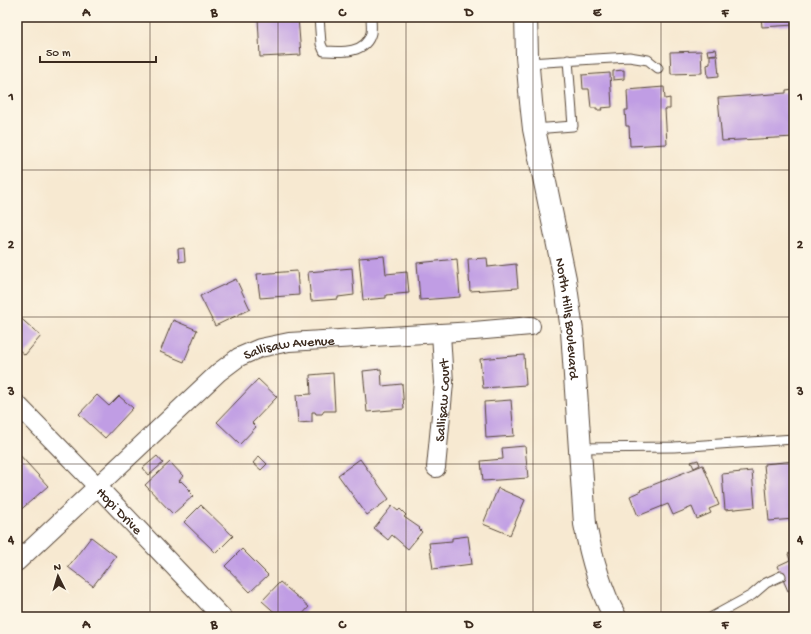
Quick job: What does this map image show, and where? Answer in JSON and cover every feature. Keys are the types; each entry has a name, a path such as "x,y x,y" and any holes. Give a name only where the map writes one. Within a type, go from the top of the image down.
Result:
{"street":[{"name":"North Hills Boulevard","path":"526,17 528,63 534,129 565,279 572,331 585,524 591,554 602,587 615,617"},
{"name":"Sallisaw Avenue","path":"17,562 219,372 239,357 260,348 289,342 531,326"},
{"name":"Sallisaw Court","path":"436,468 444,383 441,333"},
{"name":"Hopi Drive","path":"17,404 98,486 222,617"}],"lane":[{"path":"319,17 321,44 324,51 344,52 363,47 369,39 372,31 371,17"},
{"path":"528,63 629,57 648,60 658,68"},
{"path":"534,129 573,126 568,60"},
{"path":"581,448 674,447 794,440"},
{"path":"712,617 752,595 766,583 781,576"}],"building":[{"path":"258,17 298,17 301,55 260,57"},
{"path":"761,17 794,17 794,25 762,27"},
{"path":"716,49 717,54 708,55 707,50"},
{"path":"701,51 702,73 671,74 670,52"},
{"path":"710,55 717,55 719,76 708,77 707,65 710,64"},
{"path":"624,70 624,79 613,80 613,71"},
{"path":"610,73 612,107 601,108 602,110 591,108 589,89 583,89 582,75"},
{"path":"664,87 665,99 670,98 670,109 665,109 667,144 630,146 629,126 626,126 625,110 628,110 627,90"},
{"path":"794,89 794,137 722,141 718,98 786,93 786,90"},
{"path":"184,248 185,261 179,262 178,249"},
{"path":"384,256 386,274 407,272 409,293 386,295 386,298 363,300 359,258"},
{"path":"487,258 488,267 516,264 518,288 470,291 468,259"},
{"path":"457,259 460,297 420,300 417,263"},
{"path":"352,268 354,295 338,297 338,299 311,301 308,272"},
{"path":"297,271 299,295 260,298 257,274"},
{"path":"236,279 250,309 215,326 200,296"},
{"path":"17,315 41,336 25,355 17,348"},
{"path":"173,320 197,330 184,362 160,352"},
{"path":"524,355 526,385 483,388 480,359"},
{"path":"381,369 382,386 402,384 404,409 367,412 363,371"},
{"path":"333,373 335,411 324,411 322,414 312,412 312,422 298,423 296,395 311,394 310,375"},
{"path":"258,379 277,397 252,423 256,427 240,444 217,422"},
{"path":"97,395 109,406 119,396 133,408 105,438 79,414"},
{"path":"511,400 514,436 486,438 484,402"},
{"path":"525,446 528,478 483,481 481,461 503,459 502,448"},
{"path":"17,452 48,486 17,513"},
{"path":"157,456 163,463 149,475 143,468"},
{"path":"259,456 267,464 261,470 253,463"},
{"path":"360,459 389,499 367,515 338,475"},
{"path":"698,460 700,465 694,468 691,462"},
{"path":"794,461 794,519 769,521 764,464"},
{"path":"170,462 183,476 179,481 181,481 191,491 189,492 193,496 173,514 145,485"},
{"path":"703,465 719,505 709,509 711,513 697,519 692,507 673,515 668,504 638,516 630,496 641,491 640,490"},
{"path":"752,471 755,507 725,510 722,474"},
{"path":"498,488 525,500 510,535 483,524"},
{"path":"201,505 233,536 216,553 184,522"},
{"path":"392,506 398,511 400,509 406,515 404,517 420,528 419,529 422,532 408,549 392,535 388,540 374,528"},
{"path":"468,536 472,564 433,569 429,543 452,541 452,538"},
{"path":"91,537 116,556 93,586 68,567"},
{"path":"242,549 268,575 250,592 225,566"},
{"path":"794,551 794,589 788,591 777,566 790,560 788,554"},
{"path":"280,582 309,607 300,617 280,617 262,601"}]}
